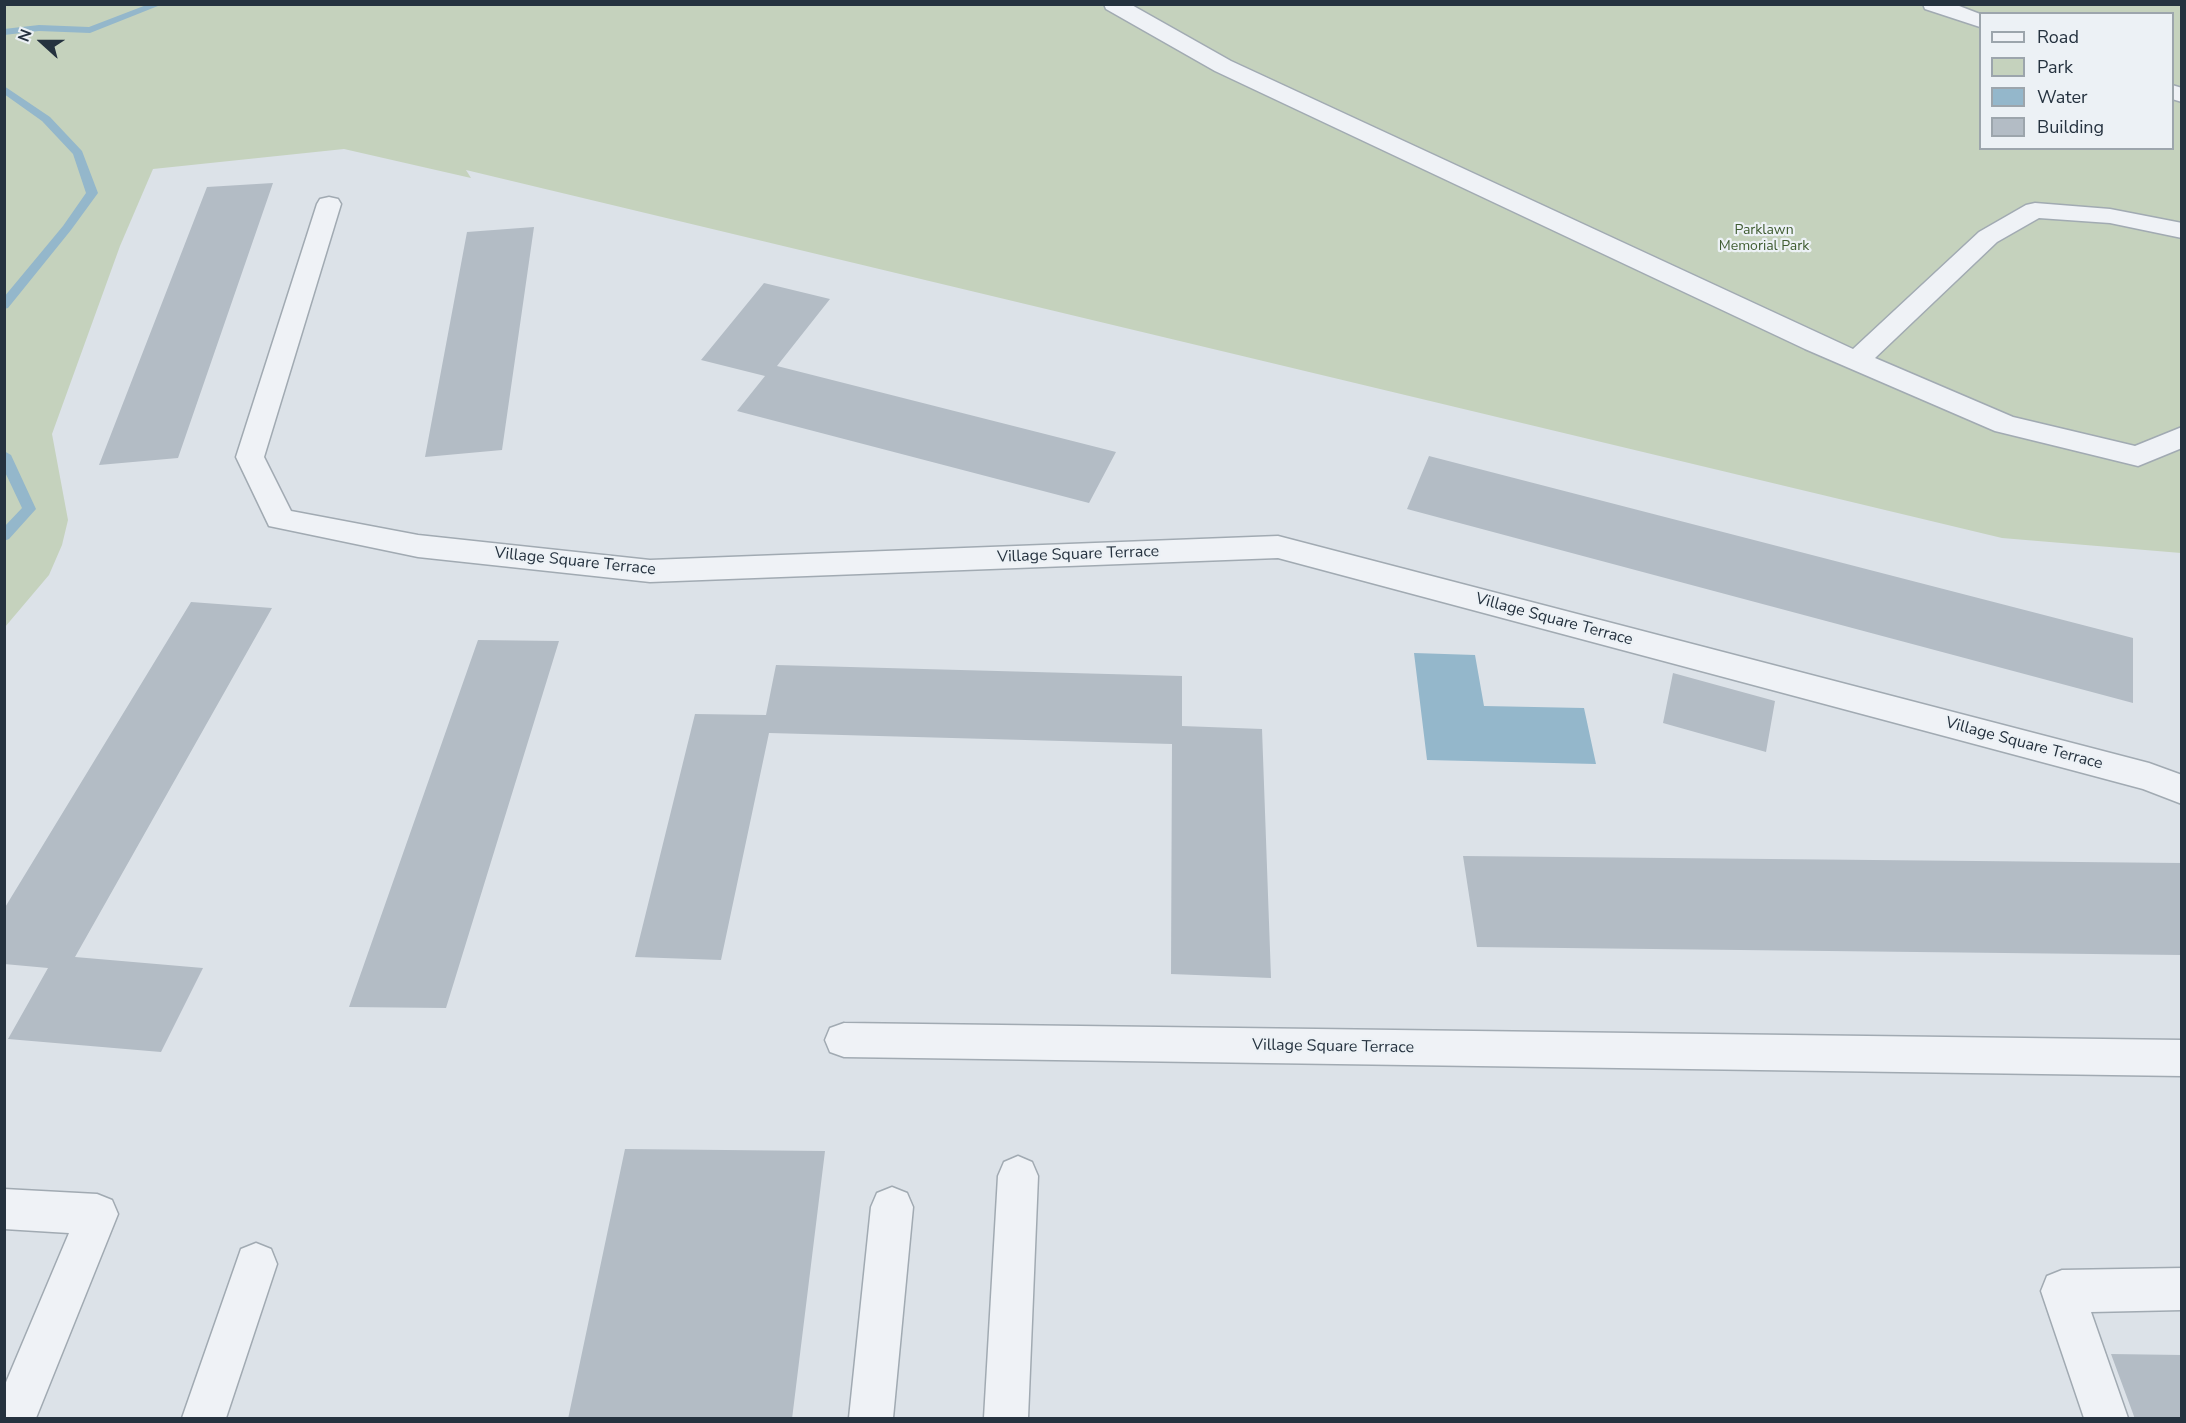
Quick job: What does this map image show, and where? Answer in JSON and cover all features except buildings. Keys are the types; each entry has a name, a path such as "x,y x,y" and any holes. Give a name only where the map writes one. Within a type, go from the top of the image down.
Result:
{"street":[{"path":"1114,4 1152,15 1223,66 1856,361 2005,424 2138,456 2181,436"},
{"path":"1933,4 1979,21"},
{"name":"Village Square Terrace","path":"329,204 250,457 280,519 418,546 650,571 1278,547 2149,777 2181,790"},
{"path":"1856,361 1988,237 2036,210 2110,216 2181,231"},
{"name":"Village Square Terrace","path":"844,1040 2181,1058"},
{"path":"1006,1419 1018,1176"},
{"path":"871,1419 892,1207"},
{"path":"4,1209 97,1214 14,1419"},
{"path":"204,1419 256,1264"},
{"path":"2106,1419 2062,1291 2181,1289"}],"green space":[{"name":"Parklawn Memorial Park","path":"5,5 2181,5 2181,553 2002,538 466,170 471,178 344,149 153,169 120,246 52,434 68,520 62,545 49,575 5,627"}],"water":[{"path":"1414,653 1475,655 1484,706 1584,708 1596,764 1427,760"}],"waterway":[{"path":"4,32 39,28 90,30 159,4"},
{"path":"4,89 46,119 78,153 92,193 67,228 4,305"},
{"path":"4,455 29,509 4,536"}]}
